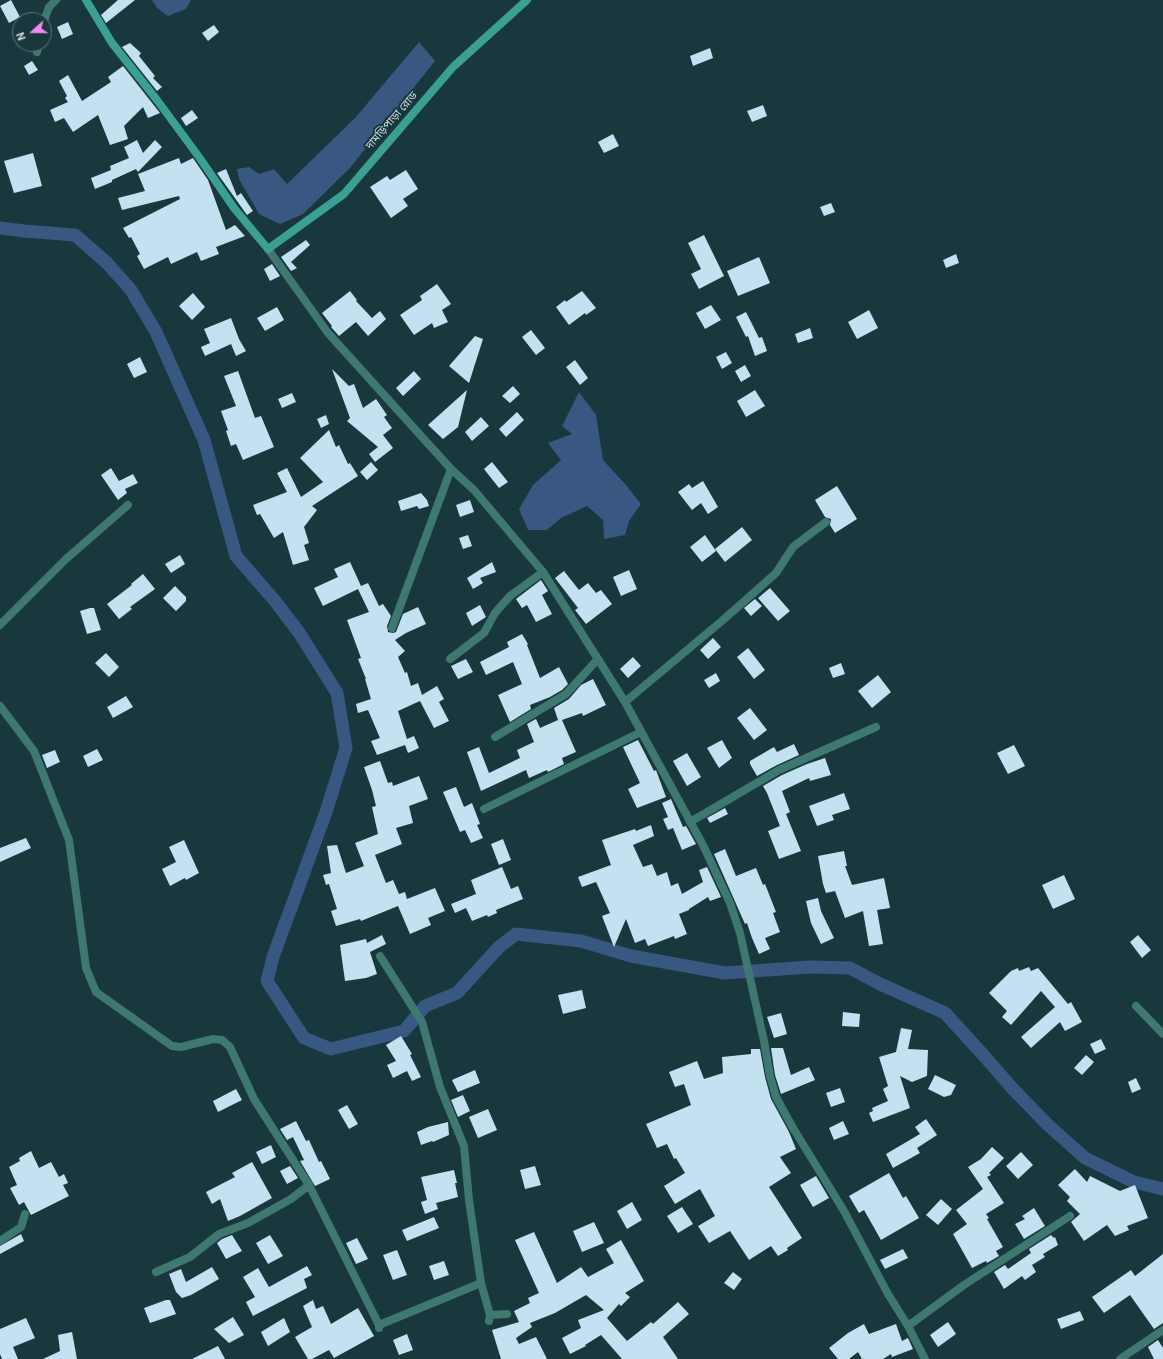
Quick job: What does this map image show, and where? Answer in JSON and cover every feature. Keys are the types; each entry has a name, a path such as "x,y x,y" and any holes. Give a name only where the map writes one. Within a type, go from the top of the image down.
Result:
{"main road":[{"path":"86,0 112,43 176,125 234,208 268,249"},
{"name":"দামড়িপাড়া রোড","path":"268,249 344,194 453,67 527,0"}],"street":[{"path":"47,12 49,6 56,0"},
{"path":"268,249 328,333 451,469 474,490 543,572 625,702 703,845 730,903 740,933 764,1041 770,1076 776,1097 793,1128 844,1211 888,1294 908,1326 925,1359"},
{"path":"392,628 451,469"},
{"path":"0,625 66,559 128,505"},
{"path":"625,702 776,573 793,547 826,522"},
{"path":"450,659 484,633 495,613 510,596 543,572"},
{"path":"495,737 566,694 598,659"},
{"path":"0,706 34,751 69,840 86,968 96,992 172,1046 181,1047 213,1040 222,1040 230,1047 254,1099 310,1185 379,1327 480,1283"},
{"path":"690,822 779,770 876,727"},
{"path":"484,809 641,732"},
{"path":"380,956 422,1022 440,1087 464,1146 469,1200 480,1283 490,1318 507,1314"},
{"path":"1136,1006 1163,1034"},
{"path":"156,1272 190,1257 204,1248 219,1234 248,1223 291,1199 310,1185"},
{"path":"0,1241 20,1227 25,1214"},
{"path":"908,1326 964,1285 1070,1216"},
{"path":"1120,1359 1163,1330"}],"water":[{"path":"152,0 191,0 186,9 168,16 157,8"},
{"path":"419,42 435,61 350,168 303,214 280,224 259,214 239,179 237,169 249,167 259,174 274,169 287,184 355,118"},
{"path":"579,392 596,415 603,460 641,504 629,521 625,535 604,539 603,520 587,506 561,518 547,530 528,530 519,509 533,485 561,460 548,443 572,434 562,426"}],"building":[{"path":"11,0 17,12 12,12 12,21 9,23 0,6"},
{"path":"118,0 135,0 106,23 101,15"},
{"path":"68,22 73,34 62,39 57,27"},
{"path":"214,25 219,32 208,41 202,33"},
{"path":"130,43 141,53 139,56 155,76 153,78 162,87 157,91 122,47"},
{"path":"710,48 713,58 693,66 690,56"},
{"path":"32,61 38,70 29,75 24,66"},
{"path":"123,66 160,113 148,118 143,107 124,126 128,139 110,145 98,115 73,132 64,118 55,122 50,110 68,102 65,98 67,96 59,81 68,75 82,101 111,82 108,77"},
{"path":"763,105 767,116 752,122 747,111"},
{"path":"192,110 198,118 186,126 181,118"},
{"path":"613,134 619,146 604,153 598,142"},
{"path":"137,140 143,153 155,140 162,147 138,172 136,169 95,189 91,178 111,170 110,166 129,158 124,147"},
{"path":"33,153 42,186 14,193 4,161"},
{"path":"179,158 181,164 193,158 208,180 226,230 235,225 245,236 216,247 219,254 201,261 197,252 171,264 168,257 144,269 137,256 140,254 131,237 129,238 123,228 180,199 179,196 122,210 118,198 145,191 138,174"},
{"path":"226,169 237,196 241,193 253,211 247,215 217,173"},
{"path":"406,170 418,189 403,199 408,206 391,218 370,187 387,176 390,180"},
{"path":"831,203 835,212 824,216 820,207"},
{"path":"704,235 724,276 699,289 691,274 701,269 688,243"},
{"path":"306,240 310,245 291,262 297,268 291,271 281,257"},
{"path":"956,254 959,263 946,268 943,260"},
{"path":"759,257 770,283 738,296 727,271"},
{"path":"272,264 280,276 270,281 264,269"},
{"path":"437,284 451,304 442,310 448,322 434,328 432,323 414,335 400,315 422,300 420,296"},
{"path":"350,291 357,300 356,301 372,318 380,311 386,319 368,336 356,322 339,336 322,313"},
{"path":"582,291 596,308 586,315 585,313 569,325 556,307 565,300 566,302"},
{"path":"193,293 205,307 192,320 179,306"},
{"path":"711,305 721,320 705,329 696,313"},
{"path":"277,307 284,320 265,331 257,318"},
{"path":"869,310 878,328 857,339 848,322"},
{"path":"746,312 759,338 762,337 767,351 755,356 748,336 746,337 736,317"},
{"path":"231,318 239,339 246,351 236,356 231,344 205,356 201,347 210,343 204,329"},
{"path":"810,328 813,338 798,343 795,334"},
{"path":"531,330 545,348 536,355 522,337"},
{"path":"475,336 483,339 469,383 449,366"},
{"path":"726,352 732,363 722,369 716,357"},
{"path":"140,357 147,372 134,378 127,364"},
{"path":"575,360 588,378 580,385 566,367"},
{"path":"745,365 751,376 741,382 735,371"},
{"path":"332,369 349,386 354,384 363,408 376,399 387,415 384,417 392,428 383,435 393,448 375,462 369,454 378,447 347,421 350,418"},
{"path":"238,371 255,418 261,416 274,447 243,460 236,444 231,446 226,431 228,430 221,411 236,406 224,376"},
{"path":"414,371 421,379 403,396 396,388"},
{"path":"513,386 520,394 510,403 502,396"},
{"path":"467,390 458,427 443,439 428,425"},
{"path":"755,390 765,406 746,417 737,401"},
{"path":"292,393 296,402 282,408 278,399"},
{"path":"517,412 524,420 506,437 499,429"},
{"path":"326,415 329,424 321,428 317,419"},
{"path":"481,417 489,426 472,441 465,432"},
{"path":"329,430 336,447 339,445 348,464 350,463 358,476 312,506 317,510 304,527 309,543 304,545 309,560 293,565 283,532 274,538 260,514 257,515 253,505 287,492 277,473 287,468 301,497 323,482 300,458"},
{"path":"371,462 378,470 367,480 360,472"},
{"path":"492,462 508,482 499,488 484,469"},
{"path":"111,468 119,481 133,474 138,483 125,489 127,493 118,500 101,475"},
{"path":"703,481 718,507 708,514 701,503 692,510 678,492 689,484 692,488"},
{"path":"837,486 857,519 835,533 830,525 831,519 825,517 815,500"},
{"path":"421,493 427,500 429,506 419,509 417,506 401,511 398,501"},
{"path":"470,500 474,512 460,517 456,505"},
{"path":"742,527 752,540 725,562 715,549"},
{"path":"468,535 472,546 463,549 459,538"},
{"path":"705,535 716,551 702,562 690,547"},
{"path":"180,555 185,564 171,573 165,564"},
{"path":"350,562 361,586 368,583 379,606 383,604 391,616 387,626 388,632 396,632 403,614 418,607 426,624 395,640 405,651 398,657 405,673 407,672 411,686 418,683 422,695 437,686 444,699 439,702 449,721 434,728 420,701 398,711 407,739 414,736 419,748 408,753 405,745 377,755 371,741 380,738 368,710 358,713 356,704 371,699 366,679 358,659 361,658 347,620 369,612 358,589 323,606 314,588 338,577 334,569"},
{"path":"492,562 496,572 480,578 483,583 473,589 467,578"},
{"path":"629,570 637,589 621,596 613,577"},
{"path":"564,571 579,590 588,583 596,593 601,590 612,604 586,624 575,610 578,608 555,578"},
{"path":"143,574 155,589 130,607 132,609 119,619 107,604 132,585 131,584"},
{"path":"541,580 548,591 542,595 552,614 536,622 527,605 522,608 516,599"},
{"path":"175,586 186,597 186,601 176,611 163,598"},
{"path":"770,588 790,611 778,621 758,598"},
{"path":"755,599 762,606 751,616 744,608"},
{"path":"480,605 486,617 472,626 466,613"},
{"path":"94,608 101,630 87,634 80,611"},
{"path":"522,634 528,644 527,645 540,678 559,667 568,684 562,690 550,697 530,705 531,709 510,722 498,695 522,684 513,662 486,675 480,662 509,647 507,642"},
{"path":"713,638 721,647 708,659 700,650"},
{"path":"748,648 765,670 754,679 737,657"},
{"path":"106,653 119,667 109,677 95,663"},
{"path":"633,657 641,666 628,678 620,669"},
{"path":"466,659 473,672 458,679 451,666"},
{"path":"841,663 845,674 833,678 829,668"},
{"path":"716,673 720,681 709,688 704,680"},
{"path":"878,675 891,692 872,708 858,691"},
{"path":"593,679 606,705 583,716 582,713 562,720 576,752 562,758 564,764 548,772 547,770 529,778 526,770 481,791 467,752 479,747 489,773 520,758 517,750 534,742 527,724 536,719 540,728 558,720 554,708 569,699 581,685"},
{"path":"126,696 133,707 113,718 107,707"},
{"path":"750,708 767,730 754,740 737,718"},
{"path":"638,740 654,771 656,770 666,797 637,808 628,789 640,783 623,747"},
{"path":"722,740 732,758 719,768 707,748"},
{"path":"794,744 799,755 757,776 750,764 750,761 774,747 777,752"},
{"path":"1014,745 1025,766 1008,774 997,753"},
{"path":"97,749 103,760 88,767 83,756"},
{"path":"55,750 60,762 47,768 42,755"},
{"path":"687,753 701,777 687,786 673,761"},
{"path":"825,758 831,775 810,781 809,778 782,791 790,812 786,814 801,851 779,859 768,831 780,826 763,786 782,775"},
{"path":"380,761 388,783 392,782 393,786 419,776 428,799 409,806 413,823 396,828 402,844 375,855 386,883 393,880 399,894 405,892 407,899 435,888 445,911 428,918 431,925 410,934 398,906 361,921 360,919 336,926 331,911 337,909 329,884 326,885 323,875 331,873 327,846 337,845 346,873 364,866 355,843 378,834 372,807 376,806 364,767"},
{"path":"456,787 464,807 472,803 480,824 477,825 483,838 471,843 465,830 460,832 443,792"},
{"path":"844,793 850,809 832,815 834,820 817,826 809,806"},
{"path":"671,799 683,827 686,826 696,844 682,850 673,828 668,830 663,819 668,817 662,803"},
{"path":"725,808 728,814 710,823 707,818"},
{"path":"651,825 654,836 633,845 643,867 652,864 657,876 667,872 671,886 678,883 682,894 703,882 699,870 707,867 721,897 710,901 708,897 689,910 679,914 687,934 675,939 674,936 648,946 645,939 635,943 626,919 614,947 602,916 610,913 596,882 582,887 578,877 611,865 602,840 635,829 636,831"},
{"path":"26,838 31,848 0,862 0,848"},
{"path":"503,839 511,860 499,865 491,844"},
{"path":"184,840 199,873 170,886 162,869 176,862 169,847"},
{"path":"725,849 736,876 756,868 763,885 765,884 776,912 773,913 780,932 765,938 770,949 759,954 747,923 745,924 714,854"},
{"path":"844,851 847,866 845,866 852,885 884,878 890,908 877,910 883,944 869,946 863,911 845,918 835,891 826,893 818,856"},
{"path":"502,867 511,889 518,886 523,899 496,910 497,913 488,917 487,915 472,921 466,908 455,913 451,904 476,894 471,880"},
{"path":"1064,875 1075,899 1053,909 1042,885"},
{"path":"818,898 821,911 834,938 821,944 811,923 806,901"},
{"path":"382,935 386,944 370,952 377,974 366,978 345,981 340,945 366,939 367,943"},
{"path":"1138,935 1151,950 1142,958 1130,942"},
{"path":"1029,967 1031,971 1038,968 1068,1004 1071,1002 1082,1022 1065,1031 1060,1022 1031,1048 1021,1037 1055,1007 1041,991 1011,1025 1002,1017 1007,1011 989,993 1011,971 1018,968 1019,971"},
{"path":"582,990 586,1008 563,1014 558,995"},
{"path":"843,1012 860,1014 859,1027 842,1026"},
{"path":"781,1013 787,1034 774,1038 767,1017"},
{"path":"901,1028 912,1030 908,1049 928,1050 927,1076 912,1082 900,1076 910,1108 873,1122 869,1113 873,1111 872,1108 888,1101 883,1089 888,1086 879,1057 896,1052"},
{"path":"401,1036 412,1054 410,1055 421,1077 412,1081 407,1071 393,1078 387,1065 396,1061 386,1045"},
{"path":"1101,1039 1106,1049 1095,1054 1090,1044"},
{"path":"771,1048 783,1048 791,1075 809,1067 815,1080 781,1094 775,1075"},
{"path":"751,1049 760,1049 771,1099 789,1132 796,1149 780,1157 791,1173 769,1187 802,1238 778,1256 771,1246 749,1260 730,1231 709,1243 698,1226 715,1216 700,1189 675,1204 664,1186 685,1173 676,1158 674,1159 667,1144 657,1148 646,1124 691,1105 684,1084 675,1087 669,1072 697,1061 704,1079 723,1073 722,1057 751,1054"},
{"path":"1086,1055 1094,1062 1082,1075 1074,1068"},
{"path":"475,1070 480,1083 458,1092 452,1080"},
{"path":"935,1075 956,1085 951,1095 944,1097 928,1089"},
{"path":"1136,1078 1141,1089 1132,1093 1128,1082"},
{"path":"840,1088 845,1102 831,1107 826,1093"},
{"path":"236,1089 242,1100 218,1112 213,1101"},
{"path":"463,1095 470,1111 458,1117 451,1100"},
{"path":"347,1105 358,1124 349,1129 338,1110"},
{"path":"488,1109 497,1130 478,1138 469,1117"},
{"path":"926,1119 937,1135 917,1148 920,1153 893,1168 886,1154 920,1134 915,1127"},
{"path":"296,1121 306,1141 309,1140 319,1162 321,1161 330,1179 315,1186 300,1161 304,1160 293,1137 287,1140 280,1129"},
{"path":"843,1121 849,1134 834,1140 829,1128"},
{"path":"448,1122 449,1135 433,1142 432,1141 421,1145 417,1132 428,1127"},
{"path":"271,1145 276,1157 262,1164 256,1152"},
{"path":"992,1147 1004,1158 989,1173 991,1175 987,1177 1004,1203 986,1214 989,1218 987,1219 1003,1247 996,1251 999,1256 987,1263 986,1261 972,1268 953,1234 967,1224 956,1210 983,1189 968,1167 981,1159"},
{"path":"31,1151 39,1168 51,1162 59,1177 64,1174 68,1183 63,1185 69,1196 31,1215 24,1202 19,1205 10,1188 17,1185 9,1167 20,1161 19,1158"},
{"path":"1021,1152 1033,1165 1018,1179 1006,1166"},
{"path":"252,1162 272,1198 228,1221 220,1199 212,1204 206,1192 235,1177 232,1173"},
{"path":"290,1166 298,1178 287,1184 280,1171"},
{"path":"535,1166 541,1185 525,1189 520,1170"},
{"path":"1075,1169 1087,1182 1090,1176 1120,1191 1135,1185 1148,1218 1127,1226 1129,1230 1115,1236 1107,1225 1084,1241 1071,1222 1080,1214 1067,1201 1070,1197 1058,1185"},
{"path":"454,1170 458,1197 436,1203 438,1209 425,1214 421,1202 427,1200 421,1177"},
{"path":"889,1173 903,1198 906,1196 919,1218 881,1240 864,1210 859,1213 849,1196"},
{"path":"816,1176 829,1198 813,1207 800,1185"},
{"path":"941,1199 952,1209 938,1225 926,1215"},
{"path":"632,1202 642,1220 627,1229 617,1211"},
{"path":"682,1207 693,1224 678,1233 667,1216"},
{"path":"1034,1208 1045,1226 1024,1239 1015,1224 1025,1219 1022,1216"},
{"path":"434,1217 439,1228 407,1241 402,1230"},
{"path":"594,1222 604,1243 582,1252 573,1231"},
{"path":"534,1232 557,1283 581,1267 588,1277 614,1263 606,1249 621,1240 644,1281 625,1293 630,1297 621,1306 619,1304 607,1318 627,1341 651,1322 653,1324 678,1302 689,1314 663,1337 678,1359 622,1359 601,1335 585,1345 586,1346 570,1354 562,1338 581,1328 578,1320 604,1310 586,1295 555,1313 530,1323 532,1327 516,1338 519,1344 536,1337 547,1359 501,1359 492,1330 519,1322 514,1311 530,1303 528,1298 539,1293 515,1240"},
{"path":"21,1234 24,1241 0,1254 0,1246"},
{"path":"232,1235 242,1251 226,1259 217,1243"},
{"path":"270,1235 283,1256 268,1264 256,1243"},
{"path":"1051,1235 1054,1238 1055,1237 1058,1245 1043,1254 1045,1257 1032,1265 1036,1272 1025,1280 1022,1276 1004,1289 994,1272 1005,1265 1008,1269 1031,1253 1029,1249"},
{"path":"357,1238 368,1259 356,1264 346,1243"},
{"path":"903,1249 908,1258 885,1269 880,1260"},
{"path":"397,1250 407,1275 393,1280 383,1255"},
{"path":"1163,1254 1163,1323 1154,1329 1130,1295 1104,1313 1092,1297 1131,1270 1135,1276"},
{"path":"444,1261 449,1275 434,1280 429,1266"},
{"path":"307,1266 312,1275 304,1279 307,1288 253,1316 246,1302 255,1297 243,1277 258,1268 269,1287"},
{"path":"212,1267 219,1279 191,1295 182,1298 176,1292 169,1274 181,1269 186,1282"},
{"path":"733,1272 742,1279 734,1290 724,1283"},
{"path":"170,1300 176,1314 150,1323 144,1308"},
{"path":"313,1300 316,1309 323,1306 331,1324 358,1308 374,1336 334,1358 329,1350 312,1359 308,1359 295,1337 312,1327 303,1306"},
{"path":"1080,1311 1084,1320 1061,1329 1057,1319"},
{"path":"233,1317 244,1335 229,1343 214,1329"},
{"path":"26,1318 35,1338 13,1347 18,1359 2,1359 0,1354 0,1329"},
{"path":"284,1318 290,1332 268,1346 261,1332"},
{"path":"948,1322 956,1334 938,1347 930,1335"},
{"path":"864,1324 869,1334 896,1324 902,1341 908,1338 913,1349 892,1357 891,1354 883,1359 862,1359 858,1352 849,1359 838,1359 829,1348 848,1333"},
{"path":"72,1332 77,1359 43,1359 60,1351 58,1335"},
{"path":"407,1334 413,1350 399,1355 393,1340"},
{"path":"1158,1340 1163,1348 1163,1359 1154,1359 1148,1347"},
{"path":"218,1346 225,1359 192,1359"}],"waterway":[{"path":"0,228 75,235 107,263 131,290 156,332 204,440 236,556 275,601 300,634 337,693 346,748 326,812 273,957 267,981 304,1038 331,1049 404,1031 425,1006 457,993 499,947 516,934 581,941 631,956 725,973 810,967 850,968 880,984 945,1013 1012,1088 1048,1125 1085,1158 1134,1182 1163,1189"}]}
